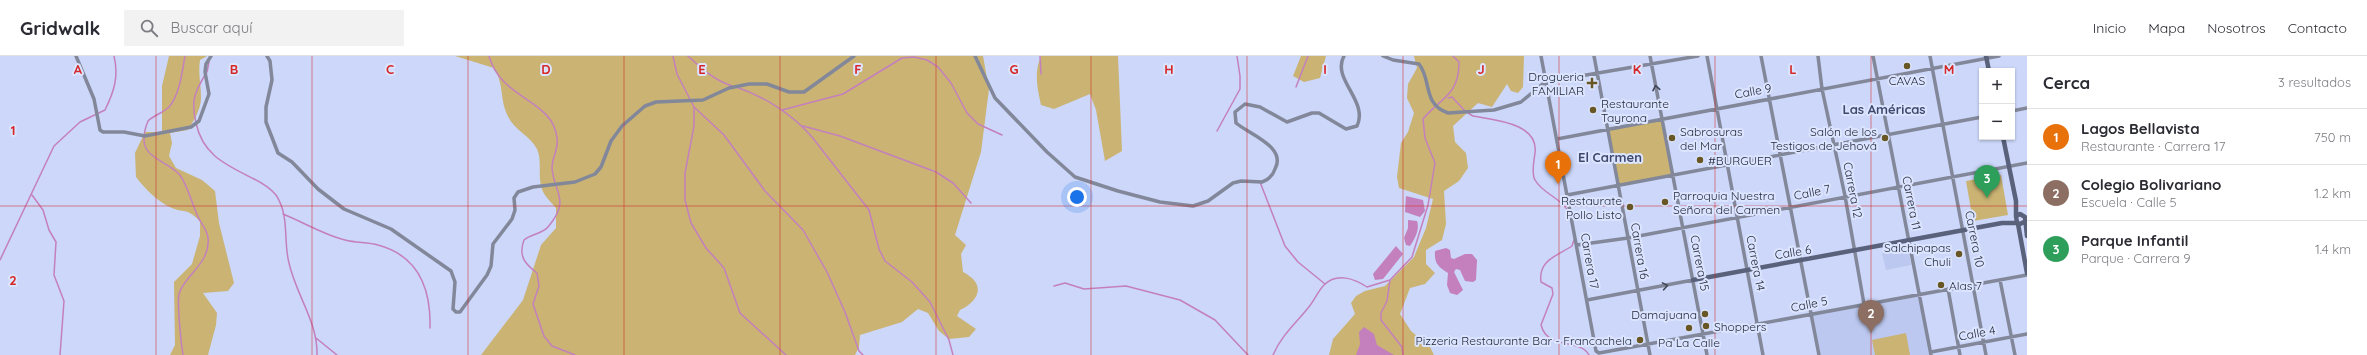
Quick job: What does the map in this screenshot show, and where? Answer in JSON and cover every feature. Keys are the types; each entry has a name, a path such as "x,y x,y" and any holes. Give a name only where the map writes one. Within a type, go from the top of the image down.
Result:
{"street":[{"path":"76,56 94,99 100,130 103,132 145,136 191,127 199,121 209,94 205,72 206,64 211,56"},
{"path":"267,56 270,61 272,80 266,107 266,122 278,153 292,162 318,189 344,209 391,229 451,271 455,282 453,309 456,312 460,312 487,275 491,266 490,256 493,244 512,220 515,210 514,198 518,192 533,187 575,182 595,174 601,167 611,141 622,126 645,106 656,102 703,100 729,88 749,84 767,84 789,92 804,92 854,56"},
{"path":"975,56 995,98 1047,152 1075,177 1153,200 1193,206 1208,201 1233,183 1241,181 1262,182 1274,172 1277,160 1272,147 1236,123 1235,112 1244,104 1260,107 1287,122 1312,112 1319,113 1346,129 1357,126 1360,116 1356,102 1342,73 1344,56"},
{"path":"1383,56 1393,60 1419,64 1424,73 1428,96 1448,113 1494,110 1521,102 1545,82 1698,56"},
{"name":"Carrera 17","path":"1541,56 1596,351"},
{"name":"Carrera 16","path":"1594,56 1650,355"},
{"name":"Carrera 15","path":"1650,56 1694,280 1707,355"},
{"name":"Carrera 14","path":"1707,56 1715,108 1763,355"},
{"path":"1761,56 1782,155 1819,355"},
{"name":"Carrera 12","path":"1818,56 1822,88 1845,196 1864,304"},
{"name":"Carrera 11","path":"1873,56 1931,353"},
{"name":"Carrera 10","path":"1930,56 1986,355"},
{"name":"Calle 9","path":"1557,139 1986,57 1999,56"},
{"path":"1986,57 1988,68"},
{"path":"2015,110 2027,108"},
{"path":"1567,195 1618,184 1782,155 1942,123 1979,117"},
{"path":"2004,140 2016,201 2017,220 2027,274"},
{"name":"Calle 7","path":"1577,245 1683,228 1845,196 2027,163"},
{"path":"2016,201 2025,219 2027,236"},
{"path":"2017,220 2025,219"},
{"path":"2017,220 2025,219"},
{"name":"Calle 6","path":"1587,300 1747,270 1854,252 2017,220"},
{"name":"Calle 5","path":"1596,351 1604,353 1649,346 1703,334 2027,274"},
{"path":"2000,280 2015,355"},
{"path":"1948,289 1960,355"},
{"name":"Calle 4","path":"1931,353 2027,334"}],"shaded area":[{"path":"169,56 207,56 200,60 199,69 201,102 195,118 188,130 170,133 172,143 169,156 176,168 202,180 215,191 219,223 234,283 228,291 203,293 217,313 216,325 208,355 170,355 175,345 174,282 192,264 200,236 200,221 189,212 172,208 157,199 136,177 135,153 145,132 162,132 162,86"},
{"path":"455,56 983,56 989,89 981,152 955,235 966,245 961,254 963,272 975,282 978,292 972,302 960,310 957,316 976,329 969,337 949,339 939,331 928,313 918,309 902,322 860,335 859,347 855,355 481,355 523,300 541,245 556,228 556,208 542,188 537,149 534,144 513,124 506,112 501,85 494,68"},
{"path":"1041,56 1118,56 1122,151 1105,161 1096,110 1090,94 1054,109 1041,105 1037,86 1037,68"},
{"path":"1301,56 1326,56 1320,78 1304,82 1293,76"},
{"path":"1414,56 1524,56 1523,87 1518,93 1511,91 1507,84 1492,107 1478,103 1453,126 1455,142 1466,153 1468,168 1459,181 1444,191 1446,224 1442,240 1426,250 1426,264 1435,273 1425,284 1410,288 1400,314 1411,331 1430,347 1434,355 1329,355 1333,339 1355,314 1351,303 1356,296 1365,291 1385,286 1414,257 1426,228 1433,199 1399,188 1397,177 1401,143 1408,132 1414,113 1407,98 1408,84 1417,68"},
{"path":"1662,119 1673,174 1618,185 1607,130"},
{"path":"2001,175 2008,215 1973,221 1966,181"},
{"path":"1406,196 1423,200 1425,211 1420,217 1405,212"},
{"path":"1408,220 1417,221 1418,224 1414,240 1410,246 1406,245 1404,238 1408,228"},
{"path":"1396,246 1403,254 1383,279 1375,280 1373,274"},
{"path":"1908,247 1911,265 1886,270 1882,253"},
{"path":"1446,248 1450,250 1451,258 1454,259 1465,254 1472,254 1477,260 1476,280 1473,282 1465,281 1460,270 1456,269 1454,272 1463,290 1457,295 1450,293 1447,285 1448,273 1439,267 1435,259 1435,251"},
{"path":"1920,294 1931,355 1819,355 1811,314"},
{"path":"1364,327 1374,334 1377,345 1394,355 1356,355 1360,344 1359,332"},
{"path":"1906,333 1910,355 1875,355 1872,340"}],"waterway":[{"path":"0,260 54,146 80,122 105,110 115,84 116,70 114,56"},
{"path":"183,355 180,333 179,294 205,255 208,247 208,236 199,219 182,178 172,168 158,160 147,150 144,142 144,133 148,121 164,111 173,102 180,83 185,56"},
{"path":"489,56 495,71 504,82 546,115 553,125 557,138 552,168 559,197 559,210 555,218 546,229 524,240 522,255 526,263 537,273 539,286 533,304 544,336 552,346 575,355"},
{"path":"673,56 677,74 694,107 724,135 765,191 803,230 827,272 845,312 859,351 863,355"},
{"path":"688,56 703,70 732,86"},
{"path":"1040,56 1041,74"},
{"path":"1217,131 1240,89 1237,56"},
{"path":"1296,87 1308,56"},
{"path":"1403,355 1402,347 1381,320 1381,313 1387,301 1390,280 1412,257 1428,205 1435,163 1425,138 1423,119 1448,95 1456,82 1459,62 1453,56"},
{"path":"782,110 843,94 902,58 914,57 927,60 938,67 951,83 967,113 978,124 1002,135"},
{"path":"207,72 209,62"},
{"path":"205,75 194,98 194,116 199,134 210,152 226,164 266,186 276,195 285,220 287,255 292,275 314,331 317,355"},
{"path":"736,87 747,91 777,107 796,121 812,137 869,210 879,249 885,261 912,282 930,302 949,340 953,355"},
{"path":"1448,98 1452,97 1465,111"},
{"path":"694,107 694,126 685,173 685,200 691,223 706,248 724,268 740,313 786,355"},
{"path":"1468,113 1473,116 1513,125 1523,129 1530,135 1534,143 1535,153 1533,170 1535,180 1542,189 1561,202 1568,211"},
{"path":"803,126 840,136 936,172 953,183 971,203"},
{"path":"1260,182 1285,246 1298,262 1325,284"},
{"path":"32,195 43,210 49,230 56,242 54,275 64,301 60,355"},
{"path":"283,214 337,238 378,245 392,250 404,257 420,276 425,288 430,314 430,328"},
{"path":"1574,240 1572,246 1555,256 1542,268 1541,282 1552,288 1553,294 1541,325 1545,333 1550,338 1579,347 1585,350 1589,355"},
{"path":"1273,355 1284,336 1310,305 1322,287 1329,281 1346,278 1357,281 1367,287 1390,280"},
{"path":"1054,286 1065,283 1084,289 1126,286 1180,300 1215,320 1248,355"},
{"path":"316,338 337,355"}],"place":[{"name":"CAVAS","path":"1907,66"},
{"name":"Drogueria FAMILIAR","path":"1592,83"},
{"name":"Restaurante Tayrona","path":"1593,110"},
{"name":"Sabrosuras del Mar","path":"1672,138"},
{"name":"Salón de los Testigos de Jehová","path":"1885,138"},
{"name":"#BURGUER","path":"1700,160"},
{"name":"Lagos Bellavista","path":"1558,184"},
{"name":"Parque Infantil","path":"1987,198"},
{"name":"Parroquia Nuestra Señora del Carmen","path":"1665,202"},
{"name":"Restaurate Pollo Listo","path":"1630,207"},
{"name":"Salchipapas Chuli","path":"1959,254"},
{"name":"Alas 7","path":"1941,285"},
{"name":"Damajuana","path":"1705,314"},
{"name":"Shoppers","path":"1706,326"},
{"name":"Pa La Calle","path":"1689,328"},
{"name":"Colegio Bolivariano","path":"1871,333"},
{"name":"Pizzeria Restaurante Bar - Francachela","path":"1640,340"}],"district":[{"name":"Las Américas","path":"1884,109"},
{"name":"El Carmen","path":"1610,157"}]}
